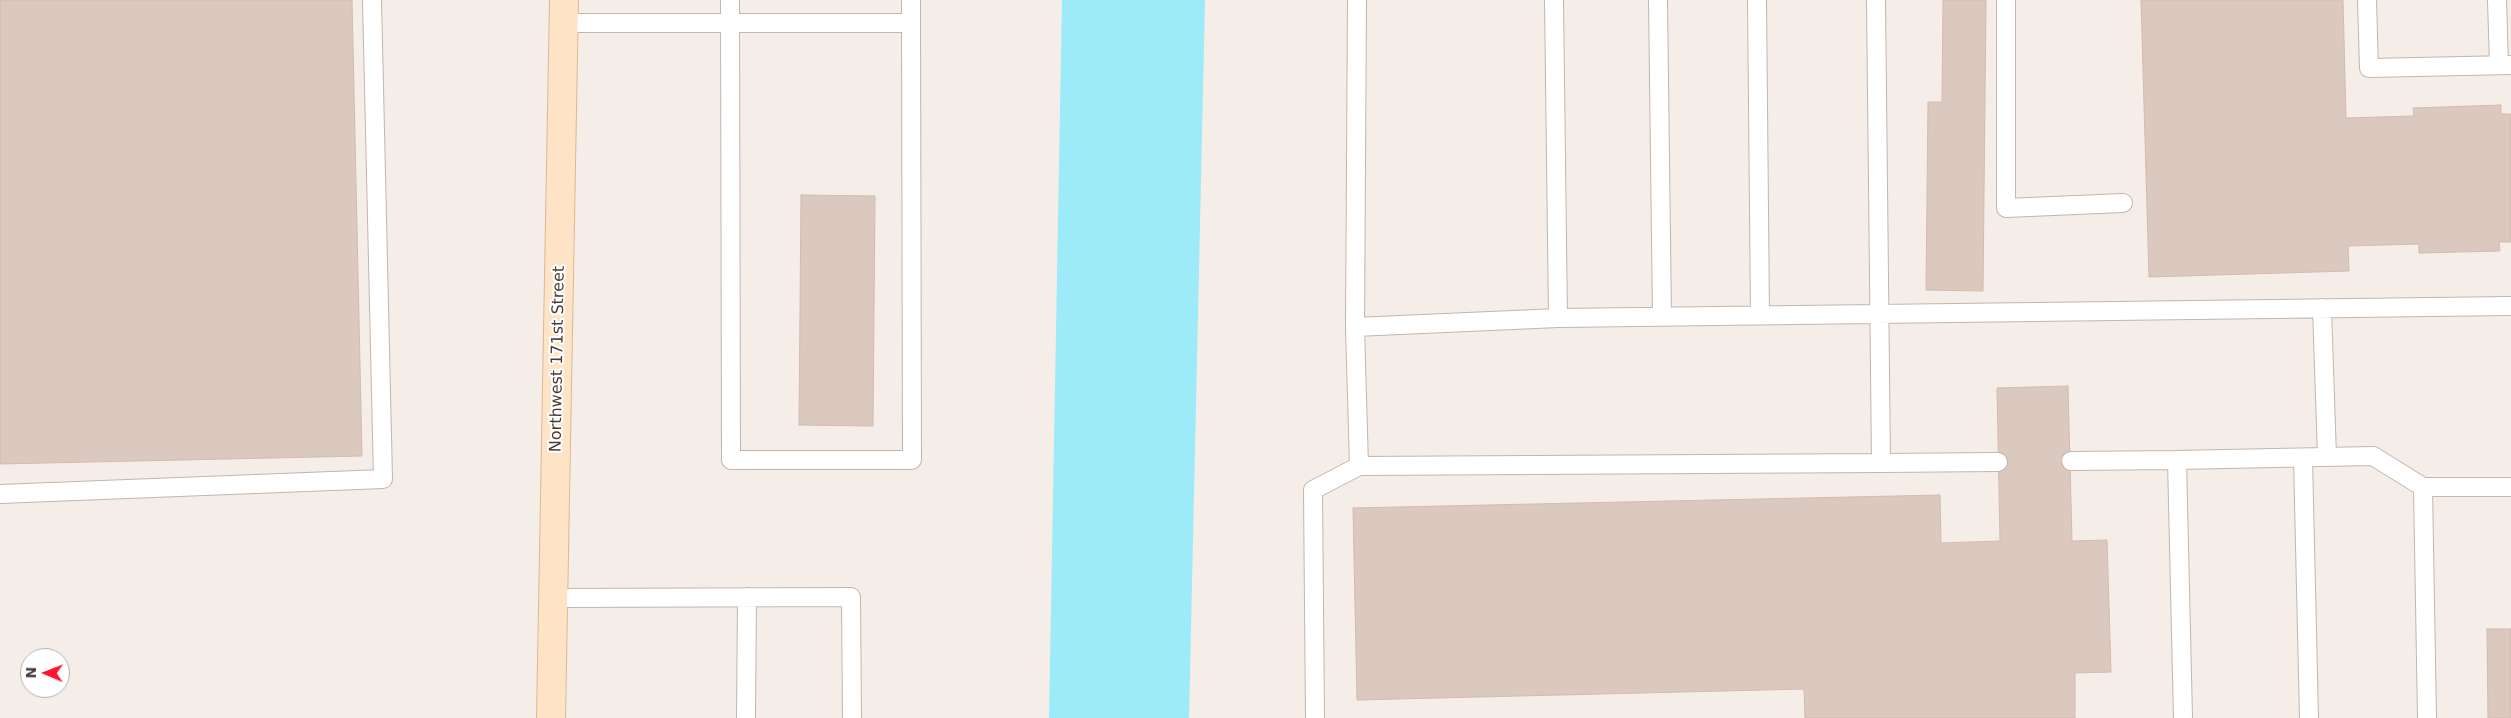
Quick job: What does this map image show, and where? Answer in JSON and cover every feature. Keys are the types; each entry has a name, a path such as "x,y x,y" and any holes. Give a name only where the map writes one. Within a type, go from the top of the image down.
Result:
{"street":[{"name":"Northwest 171st Street","path":"552,718 564,12"}],"lane":[{"path":"0,494 383,479 372,0"},
{"path":"730,0 731,460 912,460 911,0"},
{"path":"1356,0 1355,328 1359,466"},
{"path":"1554,0 1558,318"},
{"path":"1658,0 1662,316"},
{"path":"1757,0 1760,315"},
{"path":"1876,0 1881,463"},
{"path":"2006,0 2006,208 2123,203"},
{"path":"2367,0 2369,68 2505,65 2497,0"},
{"path":"564,12 730,23 911,23"},
{"path":"1355,328 1558,318 1662,316 2511,306"},
{"path":"2322,308 2327,457"},
{"path":"2071,461 2373,456 2423,487 2511,487"},
{"path":"2303,458 2309,718"},
{"path":"2178,460 2183,718"},
{"path":"1315,718 1313,490 1359,466 1998,462"},
{"path":"2423,487 2427,718"},
{"path":"746,718 747,597"},
{"path":"554,598 851,597 852,718"}],"water":[{"path":"1062,0 1205,0 1189,718 1049,718"}],"building":[{"path":"0,0 352,0 362,456 0,464"},
{"path":"1943,0 1986,0 1983,291 1926,290 1928,102 1942,102"},
{"path":"2141,0 2343,0 2346,118 2414,116 2413,108 2501,105 2501,114 2511,114 2511,242 2499,242 2500,251 2419,253 2419,244 2348,246 2349,271 2149,277"},
{"path":"801,195 875,196 873,426 799,425"},
{"path":"2068,386 2072,541 2107,540 2111,672 2075,673 2075,718 1805,718 1804,689 1357,700 1353,508 1940,495 1941,543 2000,541 1997,388"},
{"path":"2487,629 2511,629 2511,718 2488,718"}]}
